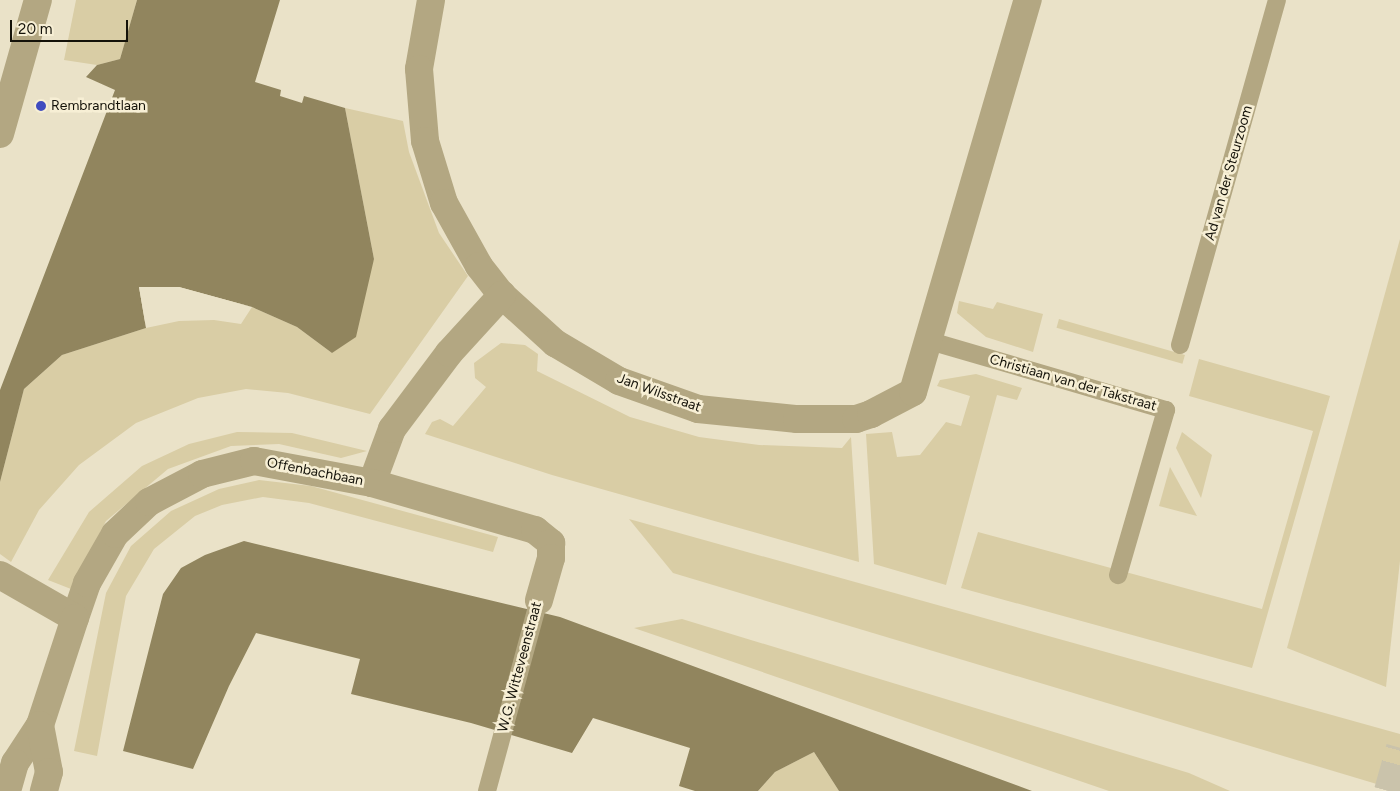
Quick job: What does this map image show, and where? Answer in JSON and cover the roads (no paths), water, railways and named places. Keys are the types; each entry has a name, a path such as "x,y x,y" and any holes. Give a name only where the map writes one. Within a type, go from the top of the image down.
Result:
{"street":[{"path":"0,134 38,0"},
{"name":"Jan Wilsstraat","path":"432,0 419,69 425,141 444,203 479,266 502,296 556,343 619,381 698,410 797,419 856,419 872,414 913,392 930,340"},
{"path":"930,340 1028,0"},
{"path":"372,483 392,429 448,353 502,296"},
{"name":"Offenbachbaan","path":"7,791 16,763 40,726 87,582 115,534 149,502 202,474 254,461 372,483 535,530 551,543"},
{"name":"W.G. Witteveenstraat","path":"539,600 551,558 551,543"},
{"path":"0,575 74,618"},
{"name":"Offenbachbaan","path":"40,726 49,772 44,791"}],"lane":[{"name":"Ad van der Steurzoom","path":"1180,345 1277,0"},
{"name":"Christiaan van der Takstraat","path":"930,340 1166,410 1118,575"},
{"name":"W.G. Witteveenstraat","path":"487,791 539,600"}],"tunnel":[{"path":"1388,791 1400,748"}],"place":[{"name":"Rembrandtlaan","path":"41,106"}]}
